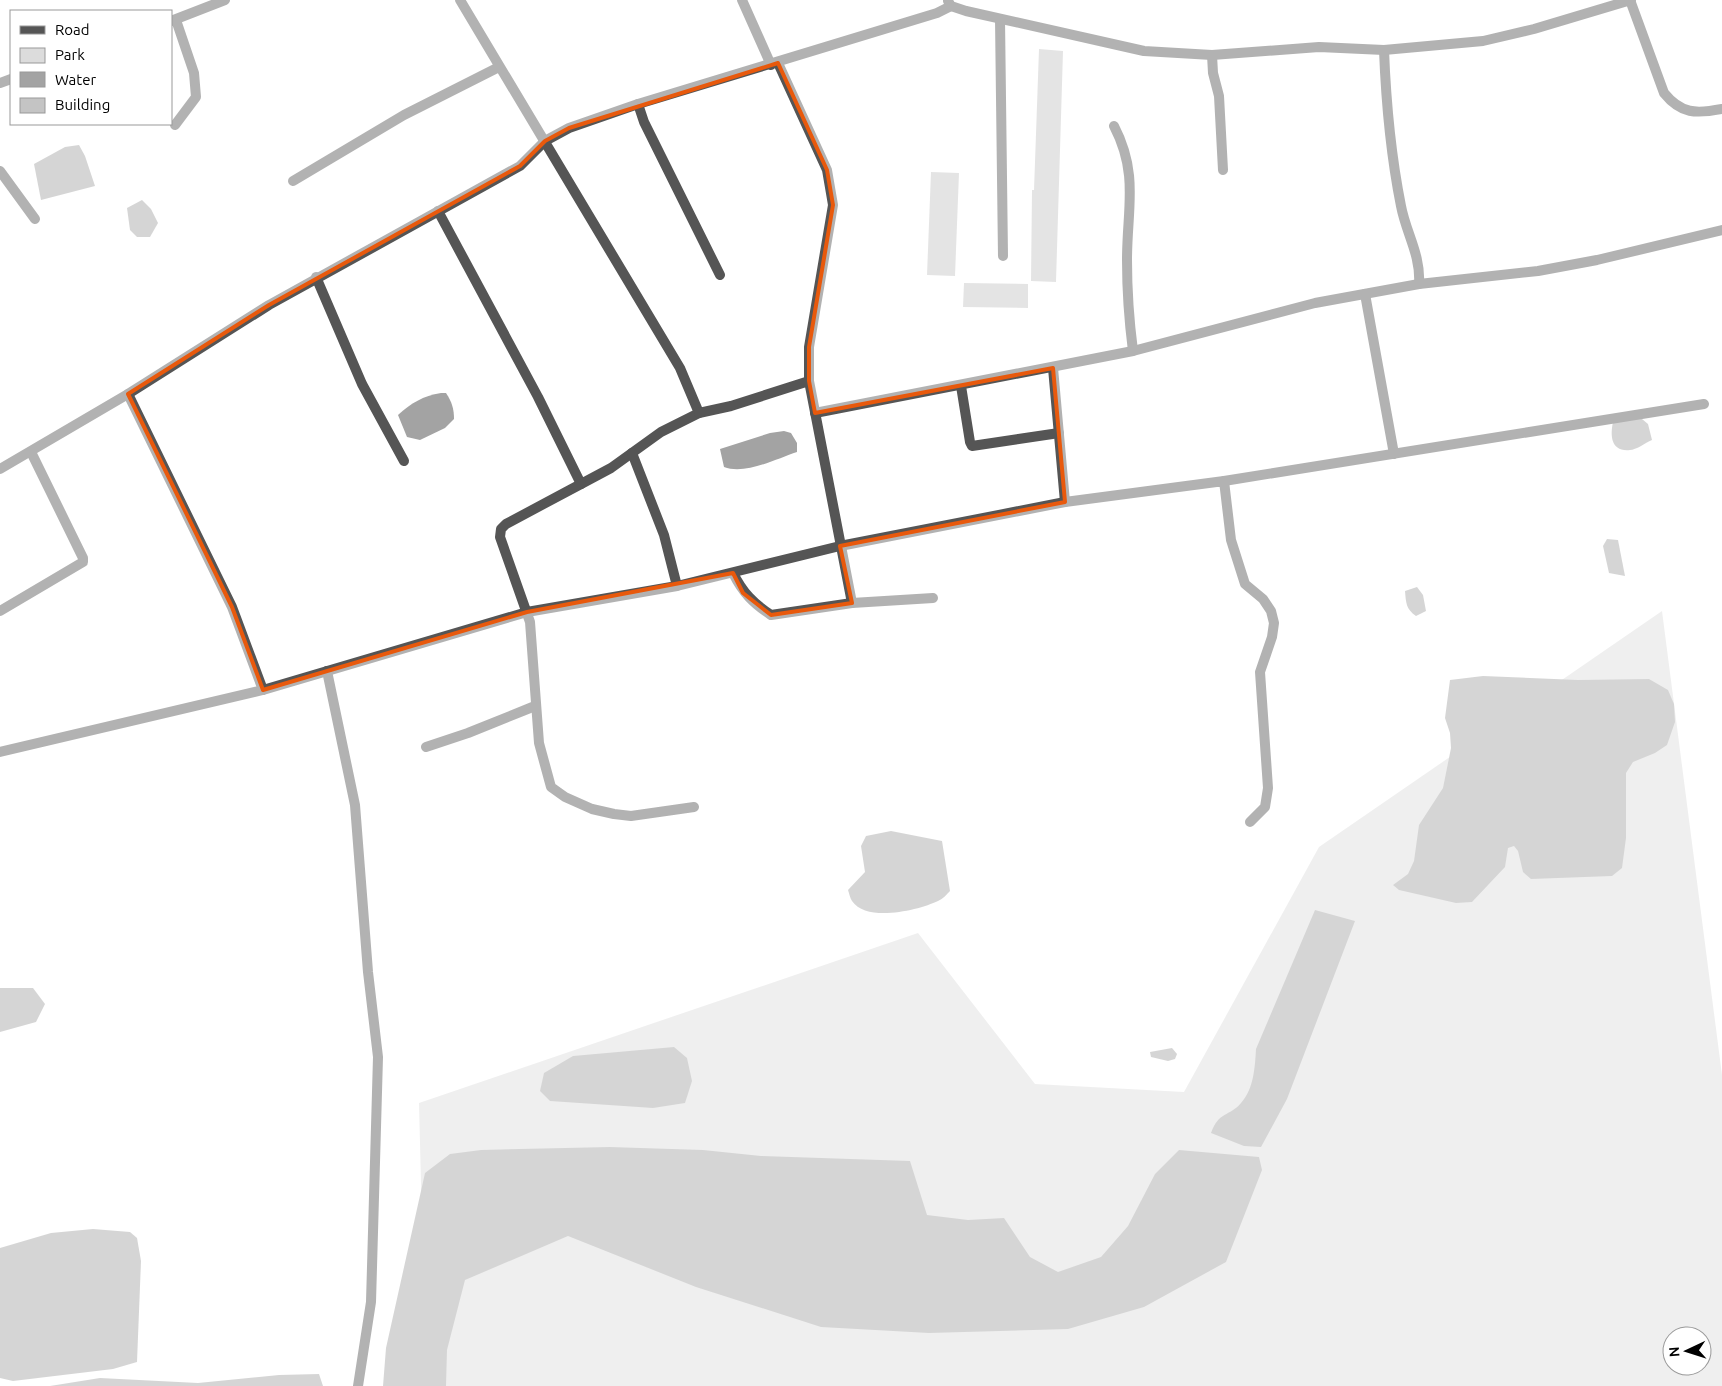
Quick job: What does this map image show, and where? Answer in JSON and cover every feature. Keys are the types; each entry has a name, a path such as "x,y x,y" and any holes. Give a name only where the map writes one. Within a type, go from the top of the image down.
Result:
{"street":[{"path":"175,125 196,98 194,73 174,20 225,0"},
{"path":"460,0 680,368 699,413"},
{"path":"742,0 826,170 833,205 809,347 809,381 852,603"},
{"path":"0,469 128,394 269,304 520,166 545,141 569,128 638,104 775,64 937,13 949,3 1000,19 1144,51 1212,55 1319,47 1384,50 1483,41 1534,29 1631,0 1664,93 1674,104 1687,111 1706,112 1722,109"},
{"path":"1000,19 1003,256"},
{"path":"1384,50 1399,197 1420,271 1419,284"},
{"path":"1212,55 1213,73 1218,96 1223,170"},
{"path":"293,181 404,115 499,68"},
{"path":"638,104 644,122 720,275"},
{"path":"1114,126 1126,148 1132,203 1127,231 1127,261 1128,309 1134,351"},
{"path":"0,171 35,219"},
{"path":"438,210 538,398 581,484"},
{"path":"815,413 1134,351 1315,303 1419,284 1546,269 1597,260 1722,230"},
{"path":"316,277 362,384 404,461"},
{"path":"1365,294 1394,454"},
{"path":"1052,368 1065,502"},
{"path":"694,807 631,816 592,808 565,797 551,787 539,743 530,622 500,537 501,529 506,524 611,468 661,432 699,413 731,406 809,381"},
{"path":"961,386 972,446 976,447 1059,434"},
{"path":"128,394 232,607 263,690"},
{"path":"0,752 263,690 527,612 677,586 840,546 1065,502 1224,482 1704,404"},
{"path":"0,611 83,562 83,558 31,452"},
{"path":"632,453 664,536 677,586"},
{"path":"1224,482 1231,540 1245,584 1263,599 1271,610 1274,623 1272,637 1260,672 1268,788 1265,807 1250,822"},
{"path":"733,573 743,593 752,602 772,615 852,603 933,598"},
{"path":"327,671 355,805 368,972 378,1057 371,1302 358,1386"},
{"path":"426,746 468,733 535,706"}],"highlighted area":[{"path":"778,63 827,170 833,205 809,347 809,381 815,413 1053,368 1065,502 840,546 852,603 771,615 743,593 733,573 527,612 263,690 232,607 128,394 269,305 520,166 545,141 569,128"}],"green space":[{"path":"1662,611 1722,1075 1722,1386 426,1386 419,1103 918,933 1035,1084 1184,1092 1319,847"}],"water":[{"path":"79,145 85,156 95,186 41,200 34,164 65,147"},
{"path":"142,200 151,209 158,223 150,237 137,237 130,230 127,208"},
{"path":"446,393 450,399 454,419 445,428 420,440 407,437 398,415 418,401"},
{"path":"1632,417 1642,419 1648,424 1652,440 1638,448 1624,450 1615,446 1613,442 1613,422"},
{"path":"784,431 791,433 797,443 797,452 751,468 732,469 724,467 720,449 770,433"},
{"path":"1607,539 1618,540 1625,576 1609,573 1603,546"},
{"path":"1417,587 1423,595 1426,611 1416,616 1407,605 1405,591"},
{"path":"1483,676 1578,680 1649,679 1668,690 1674,704 1675,722 1667,745 1655,753 1633,762 1626,773 1626,838 1622,868 1612,876 1531,879 1523,872 1518,851 1514,846 1508,848 1505,867 1472,902 1456,903 1399,890 1393,885 1408,874 1414,861 1419,825 1443,788 1451,748 1450,733 1445,718 1450,680"},
{"path":"891,831 942,841 950,891 942,899 919,908 894,913 869,912 859,908 852,901 848,890 865,872 861,846 866,836"},
{"path":"1315,910 1355,921 1287,1099 1261,1147 1244,1146 1211,1133 1217,1121 1237,1107 1249,1091 1253,1077 1256,1049"},
{"path":"0,988 33,988 45,1004 36,1022 0,1032"},
{"path":"674,1047 687,1058 692,1081 685,1103 653,1108 550,1101 540,1091 544,1073 573,1056"},
{"path":"1172,1048 1177,1054 1175,1059 1168,1061 1151,1057 1150,1052"},
{"path":"610,1147 703,1150 761,1156 910,1161 927,1215 968,1220 1004,1218 1030,1257 1058,1272 1101,1257 1128,1226 1155,1174 1179,1150 1259,1157 1262,1170 1226,1262 1144,1307 1068,1329 929,1333 821,1327 696,1287 568,1236 465,1280 447,1350 446,1386 383,1386 386,1348 425,1173 450,1154 481,1150"},
{"path":"93,1229 130,1232 137,1238 141,1261 137,1362 113,1369 13,1381 0,1378 0,1248 51,1233"},
{"path":"319,1374 323,1386 50,1386 100,1378 198,1383 279,1375"}],"building":[{"path":"1039,49 1063,51 1056,282 1031,281 1032,190 1034,190"},
{"path":"931,172 959,173 955,276 927,275"},
{"path":"964,283 1028,284 1028,308 963,307"}]}
